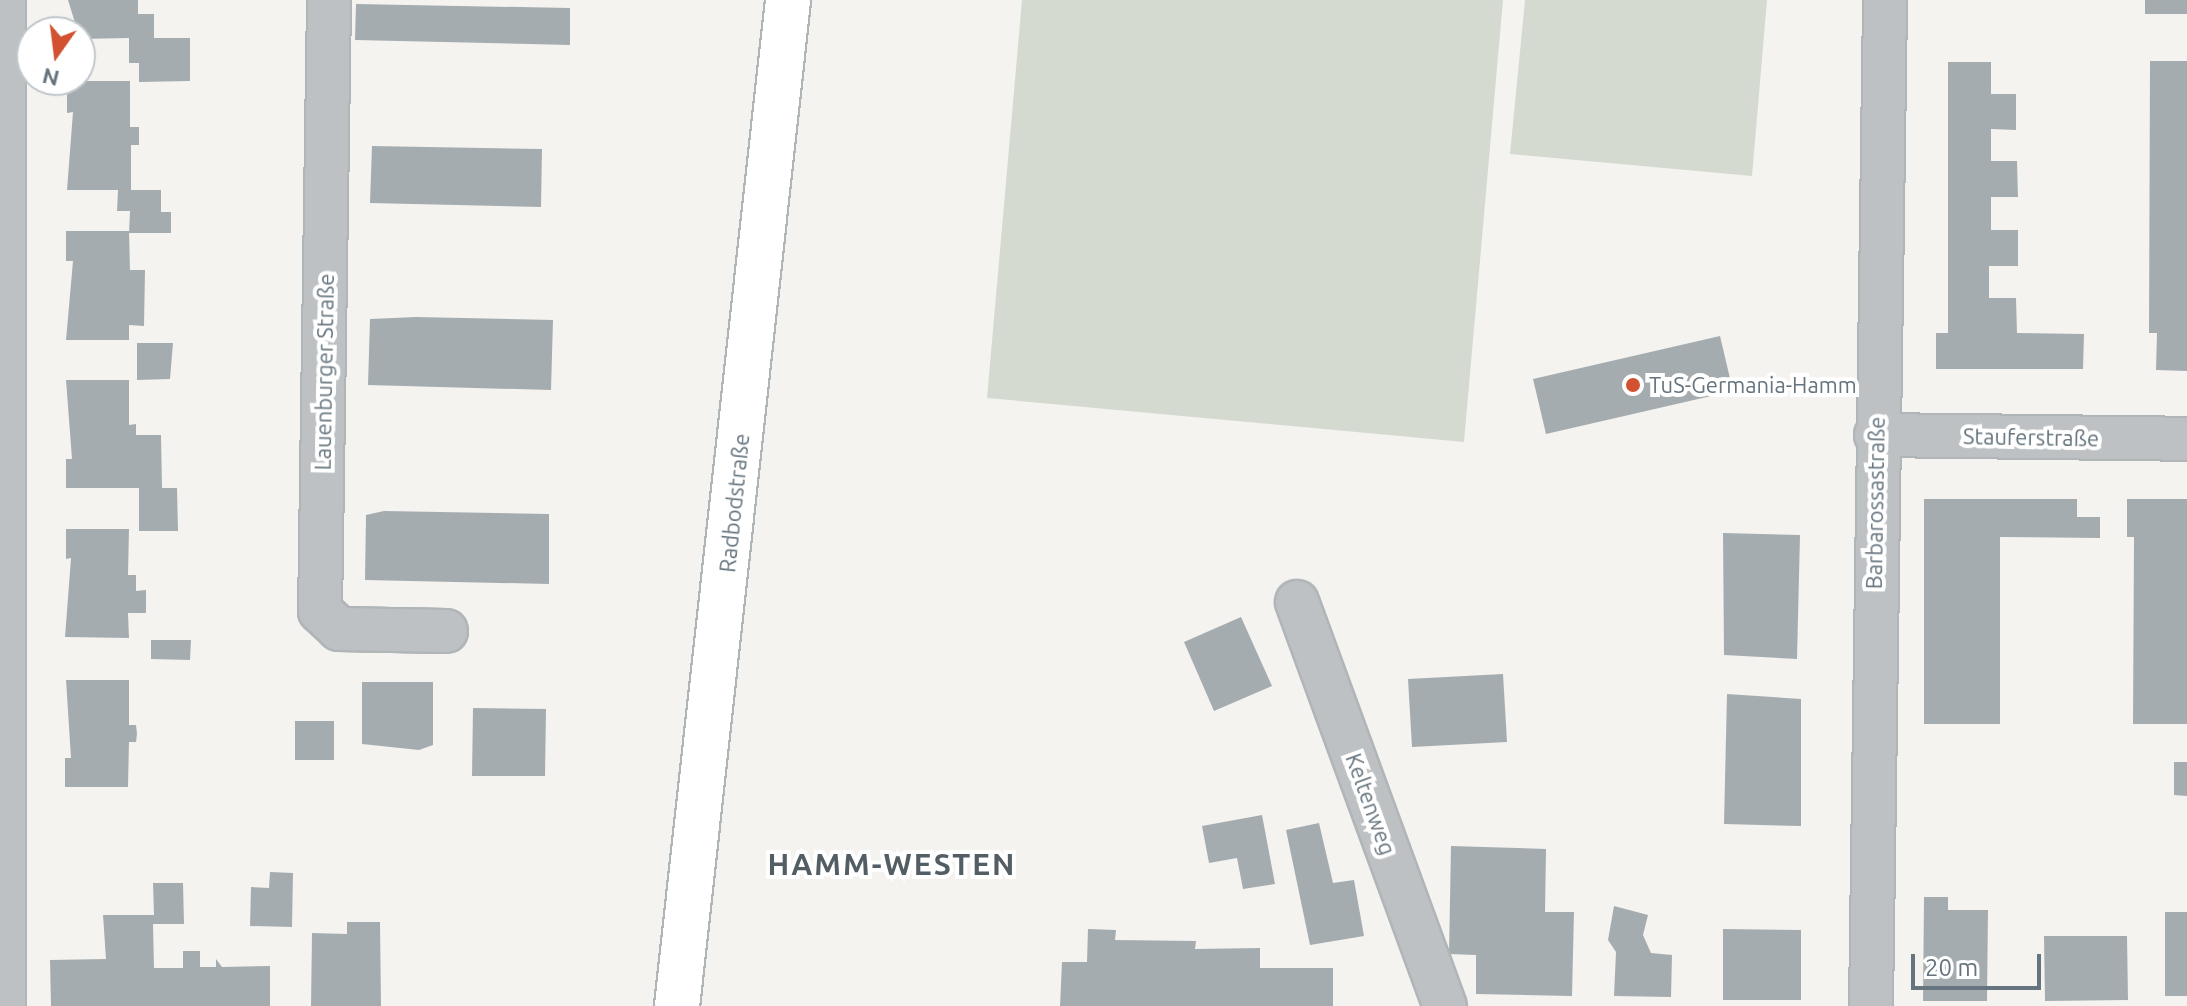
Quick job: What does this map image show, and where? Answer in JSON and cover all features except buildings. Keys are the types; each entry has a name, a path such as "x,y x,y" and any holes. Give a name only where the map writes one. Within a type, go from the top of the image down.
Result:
{"main road":[{"name":"Radbodstraße","path":"677,1006 788,0"}],"street":[{"path":"4,0 4,1006"},
{"name":"Lauenburger Straße","path":"329,0 320,611 339,629 446,631"},
{"name":"Barbarossastraße","path":"1871,1006 1876,435 1885,0"},
{"name":"Stauferstraße","path":"1876,435 2187,439"},
{"name":"Keltenweg","path":"1297,602 1445,1006"}],"shaded area":[{"path":"1022,0 1503,0 1464,442 987,398"},
{"path":"1525,0 1767,0 1752,176 1510,154"}],"place":[{"name":"TuS-Germania-Hamm","path":"1633,385"}],"district":[{"name":"HAMM-WESTEN","path":"892,864"}]}
